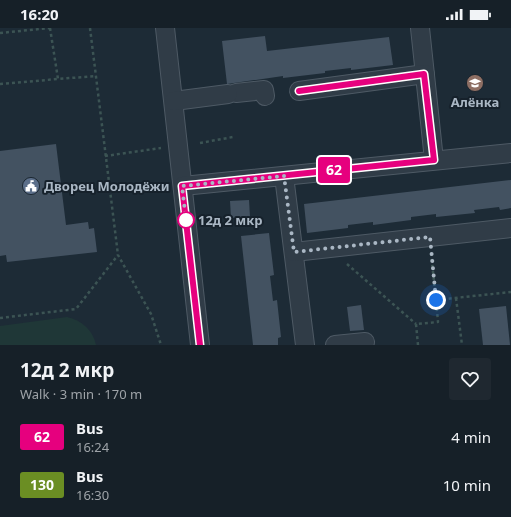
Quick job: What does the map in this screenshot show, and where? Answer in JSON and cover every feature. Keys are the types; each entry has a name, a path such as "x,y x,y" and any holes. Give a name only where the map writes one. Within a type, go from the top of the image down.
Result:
{"street":[{"path":"165,28 200,345"},
{"path":"420,28 434,160"},
{"path":"299,91 424,74"},
{"path":"174,101 264,90 265,96"},
{"path":"182,186 511,153"},
{"path":"284,176 305,345"},
{"path":"294,252 511,228"},
{"path":"335,345 365,342"}],"path":[{"path":"0,33 50,28 58,79"},
{"path":"90,28 118,255 151,314 161,345"},
{"path":"0,84 96,76"},
{"path":"200,143 233,137"},
{"path":"105,156 161,148"},
{"path":"416,324 438,322 430,237"},
{"path":"329,248 416,324 418,345"},
{"path":"0,318 76,309 118,255"},
{"path":"436,300 511,292"},
{"path":"456,298 462,345"}],"green space":[{"path":"67,317 72,318 86,326 96,345 0,345 0,326"}],"building":[{"path":"265,36 267,51 389,37 393,65 351,70 351,68 325,71 325,73 283,78 283,76 227,84 222,41"},
{"name":"Дворец Молодёжи","path":"56,144 66,225 88,222 89,229 94,228 97,252 7,262 6,255 0,256 0,151"},
{"path":"511,180 511,208 500,210 499,207 474,210 475,213 436,217 436,214 411,217 411,220 373,225 373,222 348,225 348,228 307,233 304,204"},
{"path":"249,200 250,217 231,218 230,201"},
{"path":"269,233 274,275 270,276 273,301 277,300 281,337 278,338 278,345 253,345 241,236"},
{"path":"361,305 364,330 350,331 347,307"},
{"path":"506,306 510,345 483,345 479,309"}],"bus line":[{"name":"62","path":"200,345 182,186 434,160 424,74 299,91"}],"place":[{"name":"Алёнка","path":"475,83"},
{"name":"Дворец Молодёжи","path":"31,186"},
{"name":"12д 2 мкр","path":"186,220"}],"route":[{"path":"186,220 182,186 284,176 294,252 430,237 436,300"}]}
